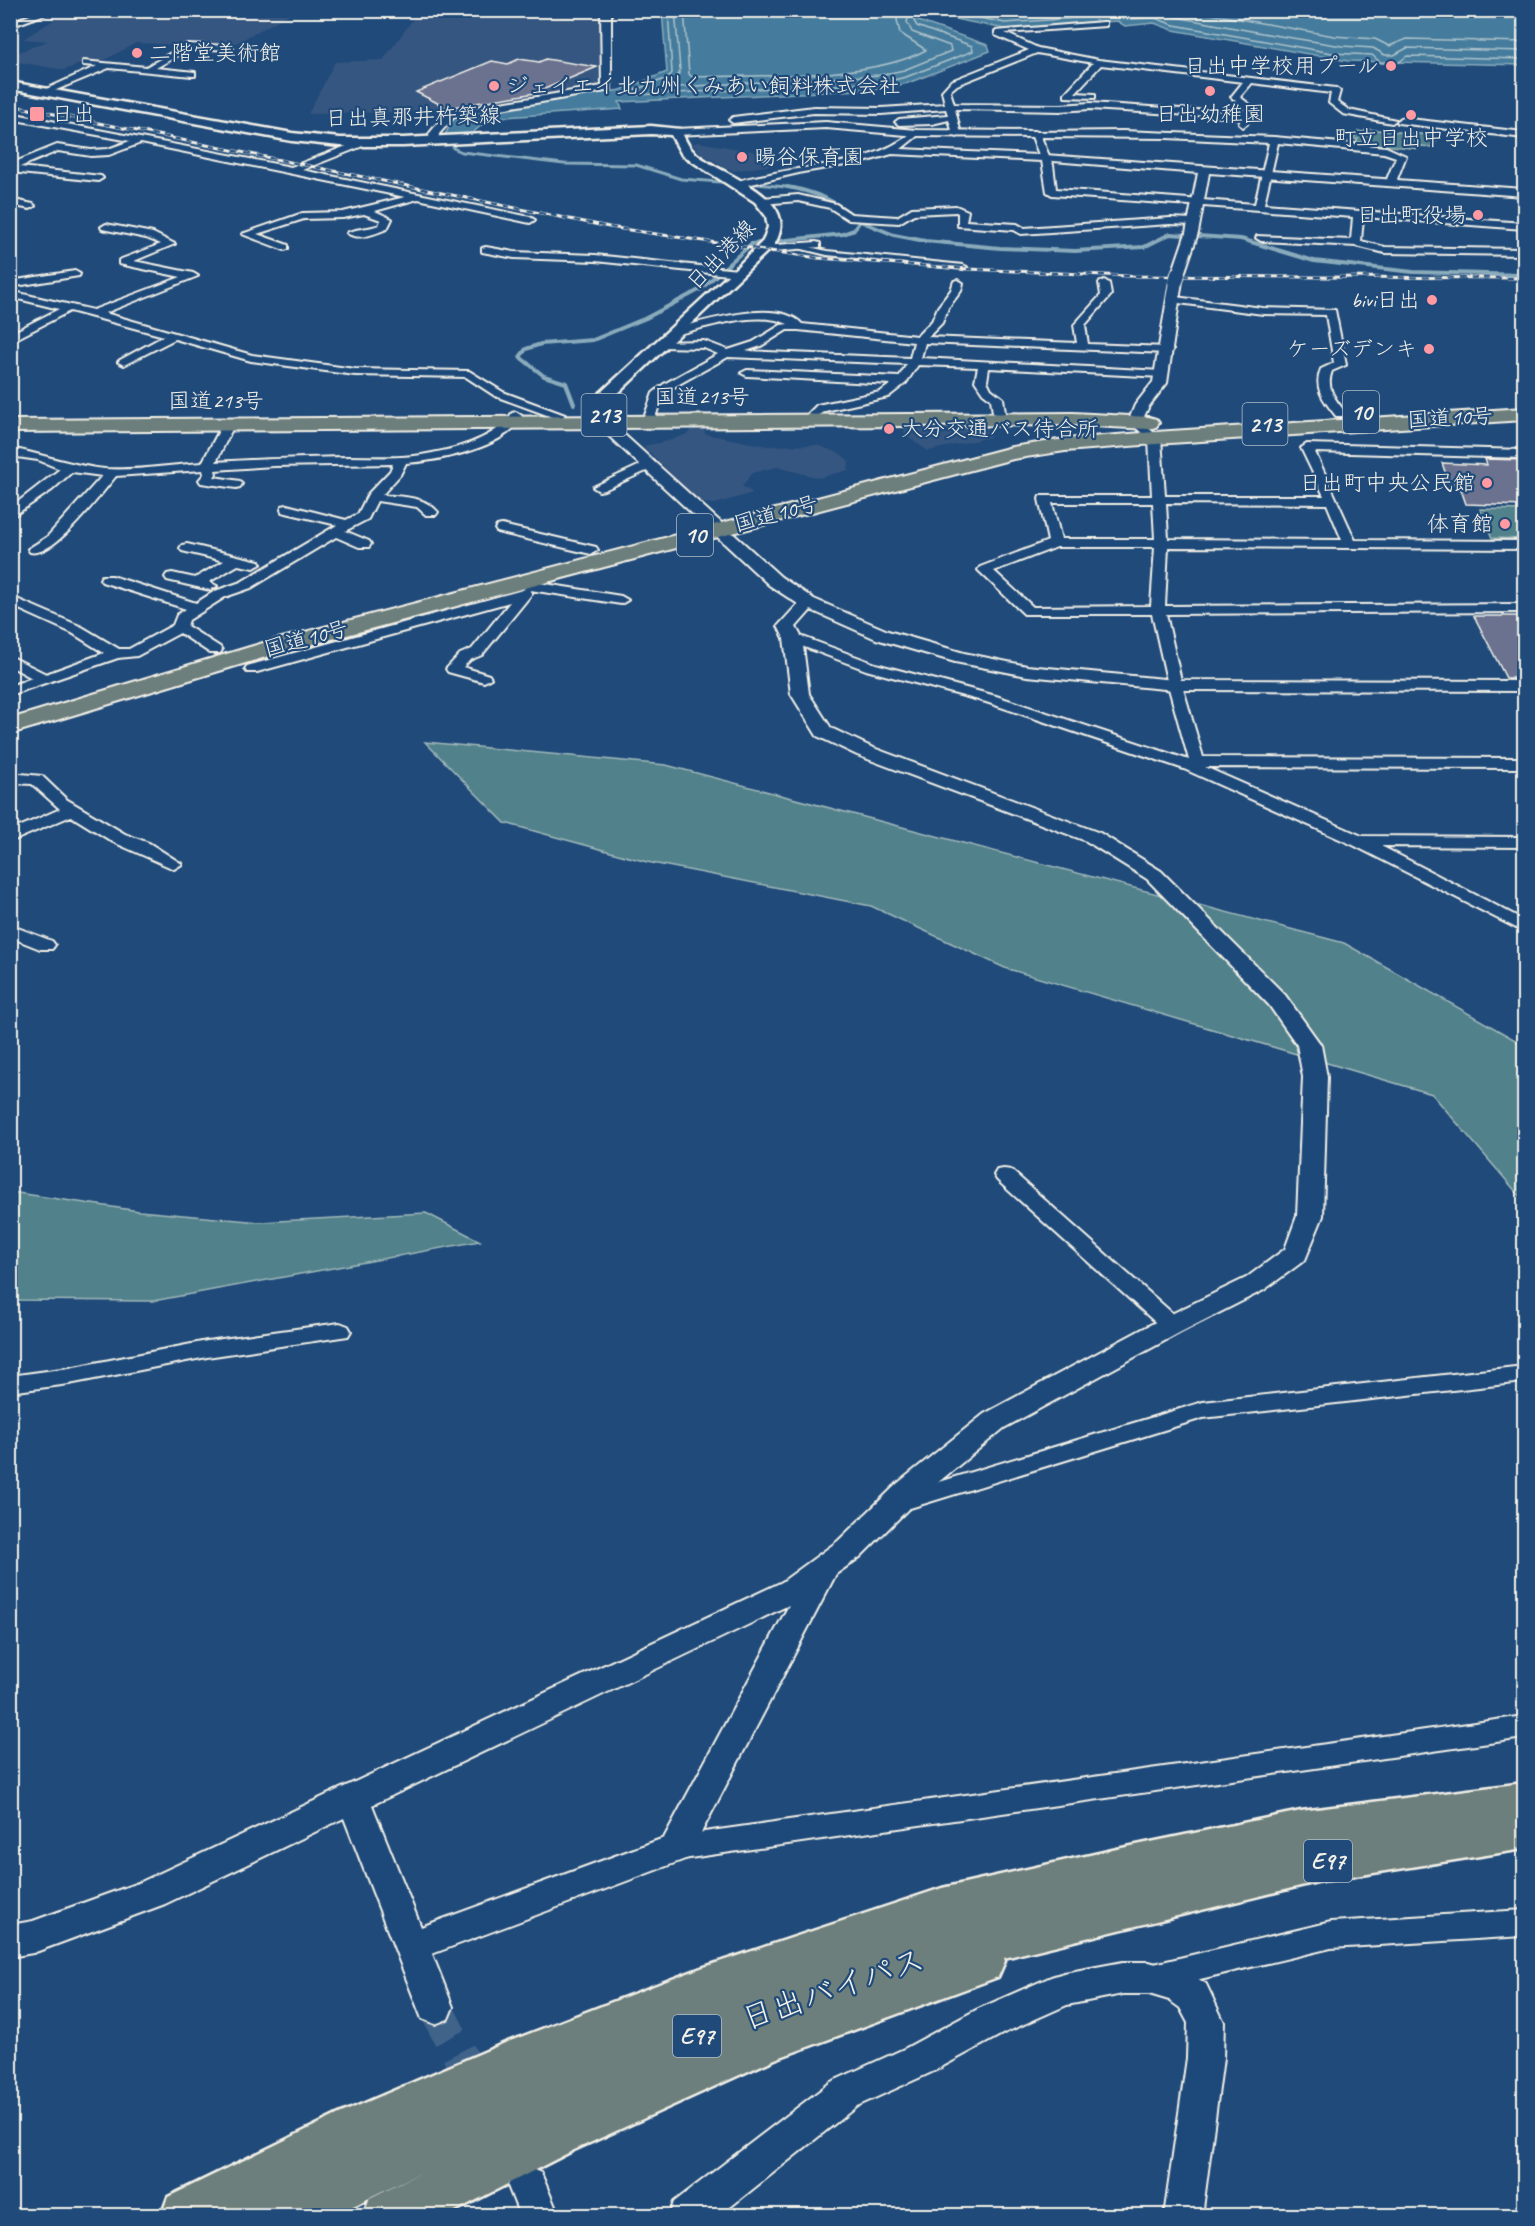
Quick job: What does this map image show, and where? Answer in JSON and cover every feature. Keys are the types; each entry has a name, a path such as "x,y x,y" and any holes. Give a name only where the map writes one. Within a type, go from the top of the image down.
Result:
{"highway":[{"name":"国道10号","path":"10,728 166,678 525,587 714,524 933,457 992,444 1136,418 1524,406"},
{"name":"国道213号","path":"10,426 228,425 514,419 559,415 600,419 651,415 814,414 1136,418 1220,426 1395,422"},
{"name":"国道10号","path":"10,713 215,650 591,550 714,524 1012,453 1065,445 1155,438 1524,414"},
{"name":"国道213号","path":"10,419 994,416"},
{"path":"992,444 1004,434 994,416"},
{"name":"国道213号","path":"1136,418 1162,416"},
{"path":"187,2216 357,2132 523,2060 701,1990 942,1909 1117,1869 1300,1832 1524,1802"},
{"name":"日出バイパス","path":"277,2216 373,2167 539,2095 749,2016 924,1956 1317,1863 1524,1829"},
{"name":"日出バイパス","path":"389,2216 556,2132 761,2042 1135,1905"}],"main road":[{"name":"日出真那井杵築線","path":"10,85 292,137 365,142 434,141 651,130 676,132"},
{"name":"日出港線","path":"600,419 605,397 763,249 769,242 775,227 773,215 747,190 686,152 676,132"}],"street":[{"path":"10,25 53,10"},
{"path":"434,141 434,134 451,114 607,88 606,10"},
{"path":"1103,24 998,33 1000,36 1036,51 1099,63 1336,91 1333,103 1346,112 1524,135"},
{"path":"148,69 190,46 229,48"},
{"path":"957,134 948,106 946,90 954,84 1036,51"},
{"path":"87,63 192,74"},
{"path":"1099,63 1068,94 1247,105"},
{"path":"46,91 108,65"},
{"path":"1247,105 1235,97 1249,81"},
{"path":"1241,138 1244,116 1249,107 1247,105"},
{"path":"953,117 932,121 889,123 797,119 731,123 814,110 881,111 948,106 1060,108 1090,106 1244,116"},
{"path":"10,116 292,170 530,220"},
{"path":"676,132 826,125 917,133 1131,134 1274,140 1394,152 1401,156 1392,179 1395,183"},
{"path":"747,190 893,151 917,133"},
{"path":"1035,134 1048,165 1052,192 1524,226"},
{"path":"1259,206 1274,140"},
{"path":"10,169 57,148 108,154 140,141"},
{"path":"292,170 365,142"},
{"path":"893,151 1204,169 1524,193"},
{"path":"10,169 98,178"},
{"path":"1194,764 1158,612 1162,542 1155,438 1136,418 1160,383 1177,277 1194,222 1204,169"},
{"path":"747,190 832,206 849,217 914,223"},
{"path":"284,248 247,234 303,216 343,215 419,196"},
{"path":"1127,218 1129,197"},
{"path":"10,202 30,206"},
{"path":"900,220 912,211 956,209 963,211 961,224 1017,228 1021,231 1127,218 1194,222"},
{"path":"948,210 953,213 951,221"},
{"path":"351,233 368,232 383,227 387,219 365,211"},
{"path":"1356,243 1358,213"},
{"path":"93,314 193,276 123,262 170,244 149,235 106,227"},
{"path":"1261,238 1356,243 1385,250 1524,252"},
{"path":"763,249 816,245"},
{"path":"796,246 827,252 963,267"},
{"path":"486,250 514,255 595,258 738,273"},
{"path":"10,284 75,274"},
{"path":"814,414 821,408 884,395 908,371 921,340 927,330 937,323 943,307 956,291 959,281"},
{"path":"1083,346 1079,325 1087,313 1100,304 1106,295 1104,284"},
{"path":"10,294 174,335 251,358 366,373 469,374 499,394 559,415"},
{"path":"1175,300 1263,311 1331,312 1340,365 1327,369 1322,385 1327,397 1340,413"},
{"path":"10,339 68,308"},
{"path":"674,332 754,316 796,322 798,327"},
{"path":"651,415 657,395 668,386 726,354 757,344 784,327 921,340 1167,350"},
{"path":"124,362 174,335"},
{"path":"662,344 712,346 720,348 726,354 908,371"},
{"path":"823,367 908,371"},
{"path":"747,373 982,370 1162,374"},
{"path":"982,370 1075,379"},
{"path":"982,370 981,381 987,391 997,398 994,416"},
{"path":"10,452 41,457 69,468 113,472 207,465 401,460 428,458 485,441 514,419"},
{"path":"600,419 775,581 808,603 882,635 961,658 1027,671 1175,685 1524,686"},
{"path":"207,465 217,454 228,425"},
{"path":"1350,544 1307,448 1419,450 1455,455 1524,454"},
{"path":"10,691 116,654 132,652 180,627 182,618 220,594 246,585 363,516 373,497 396,472 401,460"},
{"path":"207,465 210,474 205,480 236,484"},
{"path":"599,487 649,465"},
{"path":"10,513 47,488 69,468"},
{"path":"35,549 52,540 113,472"},
{"path":"373,497 421,504 431,512"},
{"path":"1055,543 1045,499 1332,500"},
{"path":"287,509 348,524"},
{"path":"502,529 591,550"},
{"path":"335,532 364,544"},
{"path":"1524,545 1055,543 985,570 1029,611 1524,609"},
{"path":"187,548 254,564"},
{"path":"197,583 236,560"},
{"path":"172,578 219,588 220,594"},
{"path":"107,579 197,608"},
{"path":"484,678 453,669 465,657 477,652 525,587"},
{"path":"252,669 525,587 621,600"},
{"path":"10,600 76,630 116,654"},
{"path":"10,1941 33,1937 153,1893 354,1800 793,1590 849,1550 894,1504 994,1421 1172,1325 1255,1284 1296,1254 1310,1216 1316,1077 1309,1045 1277,1000 1154,875 1120,852 1093,837 864,751 824,732 800,694 793,638 787,626 808,603"},
{"path":"180,627 215,650"},
{"path":"793,638 871,667 1001,702 1194,764 1359,841 1524,927"},
{"path":"10,660 43,678"},
{"path":"1194,764 1524,763"},
{"path":"10,777 36,779 60,801 120,838 143,847 174,864"},
{"path":"10,837 73,809"},
{"path":"1359,841 1524,842"},
{"path":"10,930 46,945"},
{"path":"1004,1175 1172,1325"},
{"path":"10,1384 69,1376 207,1349 340,1331"},
{"path":"894,1504 1203,1410 1524,1374"},
{"path":"676,1848 826,1566"},
{"path":"411,1946 676,1848 1524,1727"},
{"path":"354,1800 435,2007"},
{"path":"688,2216 844,2094 919,2060 991,2021 1065,1989 1123,1978 1149,1978 1331,1935 1524,1923"},
{"path":"1149,1978 1178,1986 1193,1996 1206,2022 1205,2058 1183,2216"}],"shaded area":[{"path":"68,11 295,11 229,47 136,43 99,63 86,62 64,70 11,61 11,55 48,41 23,39"},
{"path":"419,11 606,11 607,88 460,111 308,114 335,62 383,60"},
{"path":"698,142 757,152 772,159 766,161 773,165 733,171 702,154 692,144"},
{"path":"983,426 991,437 928,451 905,435 904,427"},
{"path":"690,428 704,428 705,434 767,446 817,445 841,454 849,461 848,470 819,478 777,467 753,473 742,486 753,493 715,504 701,503 643,446 668,441 690,433"}],"green space":[{"path":"1366,129 1431,135 1430,138 1438,139 1432,147 1421,146 1419,149 1356,142 1358,139 1353,139 1358,131 1364,132"},
{"name":"体育館","path":"1480,509 1524,510 1524,539 1492,538"},
{"path":"425,742 666,765 1344,943 1524,1045 1524,1201 1432,1094 1005,968 871,906 647,862 505,823"},
{"path":"11,1192 139,1211 260,1222 426,1213 480,1241 153,1301 11,1300"}],"water":[{"path":"662,11 1524,11 1524,65 1348,61 1173,30 1154,23 1125,26 1117,21 1005,29 935,15 918,21 988,45 990,51 908,83 882,89 619,102 622,109 490,118 470,135 444,137 455,115 621,90 667,72"}],"building":[{"name":"ジェイエイ北九州くみあい飼料株式会社","path":"519,59 539,62 546,59 597,67 535,93 447,108 416,92 492,61 508,64"},
{"name":"日出町中央公民館","path":"1485,459 1524,460 1524,506 1466,504 1459,484 1449,483 1442,463 1487,465"},
{"path":"1474,616 1524,616 1524,678 1506,678"}],"waterway":[{"path":"457,136 453,148 462,152 564,164 636,165 681,179 733,183"},
{"path":"748,183 789,187"},
{"path":"789,187 795,188"},
{"path":"789,187 807,191 826,199 860,221"},
{"path":"574,404 566,383 544,376 520,357 526,349 541,344 593,340 646,318 701,289 751,244 843,234 854,230 860,221"},
{"path":"860,221 894,235 925,241 1000,248 1075,251 1144,247 1170,234 1241,239 1314,261 1413,272 1524,275"}],"tunnel":[{"path":"435,2007 478,2091"}],"railway":[{"path":"10,105 609,227 818,258 968,269 1127,276 1524,278"}],"place":[{"name":"二階堂美術館","path":"137,53"},
{"name":"日出中学校用プール","path":"1391,66"},
{"name":"ジェイエイ北九州くみあい飼料株式会社","path":"494,86"},
{"name":"日出幼稚園","path":"1210,91"},
{"name":"日出","path":"37,114"},
{"name":"町立日出中学校","path":"1411,115"},
{"name":"暘谷保育園","path":"742,157"},
{"name":"日出町役場","path":"1478,215"},
{"name":"bivi日出","path":"1432,300"},
{"name":"ケーズデンキ","path":"1429,349"},
{"name":"大分交通バス待合所","path":"889,429"},
{"name":"日出町中央公民館","path":"1487,483"},
{"name":"体育館","path":"1505,524"}]}
